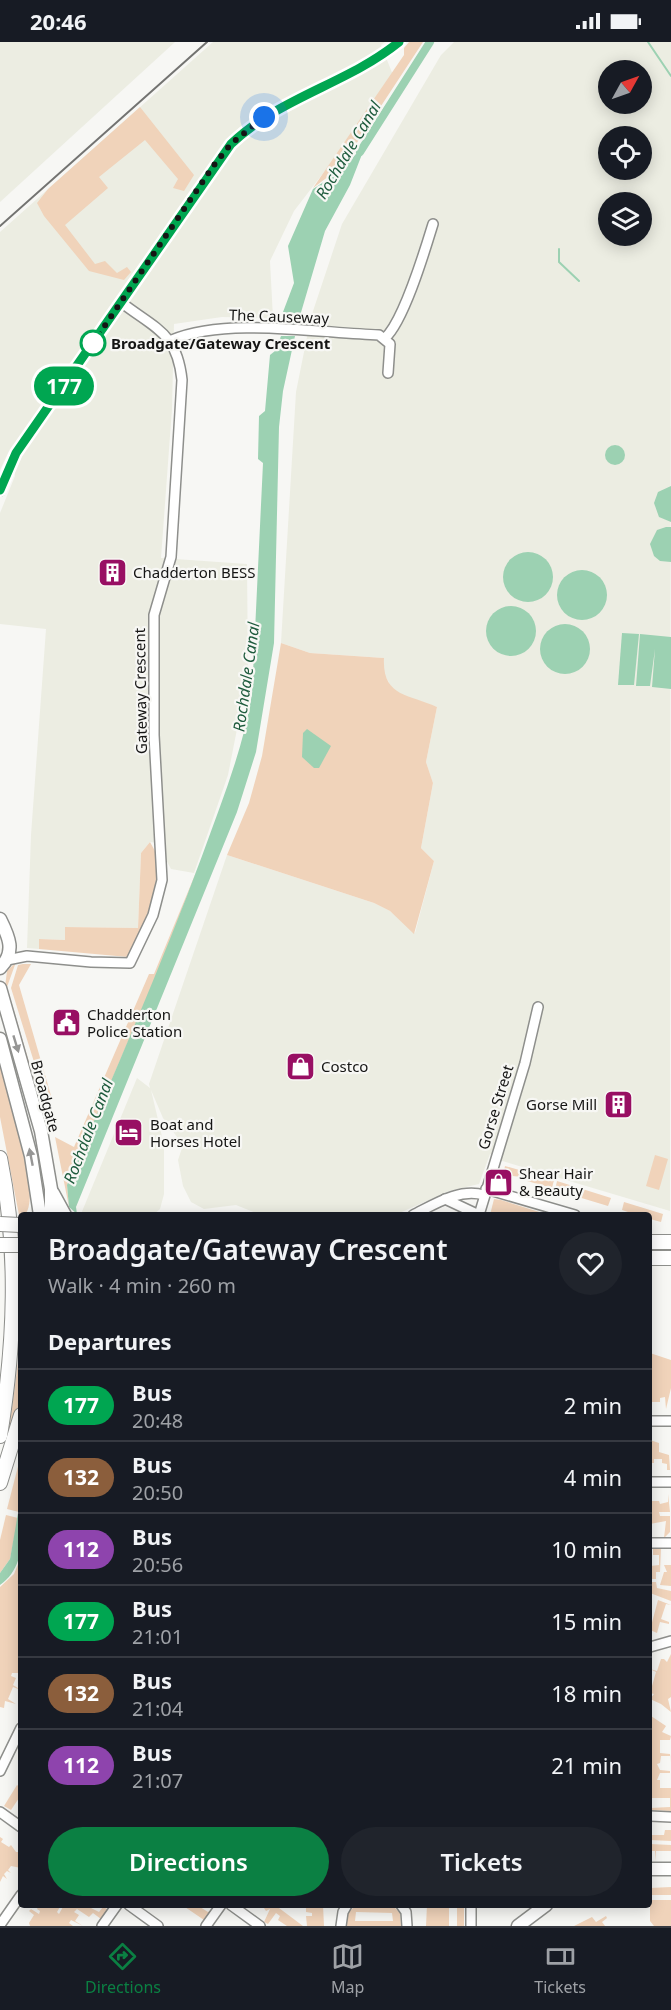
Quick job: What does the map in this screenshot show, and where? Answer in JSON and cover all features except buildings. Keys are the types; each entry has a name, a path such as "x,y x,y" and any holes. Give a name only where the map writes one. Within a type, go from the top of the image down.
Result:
{"highway":[{"path":"0,1158 7,1192 14,1263 10,1375 0,1436"},
{"path":"0,1224 18,1225"},
{"path":"652,1242 671,1242"},
{"path":"0,1245 18,1245"},
{"path":"652,1258 671,1258"},
{"path":"0,1483 18,1425"}],"main road":[{"path":"0,919 10,944 2,967"},
{"name":"Broadgate","path":"0,988 41,1131 51,1189 51,1212"},
{"name":"Broadgate","path":"0,1039 24,1127 39,1212"},
{"path":"51,1189 63,1212"},
{"path":"652,1869 671,1869"},
{"path":"518,1926 540,1908"}],"street":[{"path":"0,490 16,453 231,144 264,117 293,100 357,71 399,42"},
{"path":"388,373 390,344 385,338 393,329 400,313 434,224"},
{"path":"122,303 172,340"},
{"name":"The Causeway","path":"172,340 191,332 221,328 379,335 385,338"},
{"name":"Gateway Crescent","path":"2,967 27,956 130,963 135,957 153,915 160,891 162,849 154,735 154,615 171,558 182,414 181,365 172,340"},
{"name":"Gateway Crescent","path":"10,944 27,956"},
{"name":"Gorse Street","path":"480,1212 525,1063 538,1007"},
{"path":"419,1212 445,1199 465,1193 485,1192 563,1212"},
{"path":"445,1199 473,1212"},
{"path":"652,1421 671,1420"},
{"path":"652,1482 671,1482"},
{"path":"652,1543 671,1543"},
{"path":"652,1646 671,1641"},
{"path":"0,1771 18,1735"},
{"path":"12,1749 18,1753"},
{"path":"0,1812 18,1825"},
{"path":"652,1816 671,1817"},
{"path":"0,1925 9,1904 18,1897"},
{"path":"102,1926 115,1908"},
{"path":"133,1908 158,1926"},
{"path":"206,1926 219,1908"},
{"path":"235,1908 260,1926"},
{"path":"341,1926 345,1908"},
{"path":"403,1908 406,1912 407,1926"},
{"path":"471,1908 471,1926"}],"shaded area":[{"path":"0,42 175,42 0,202"},
{"path":"213,42 385,42 381,45 393,75 354,133 294,211 270,261 273,318 222,317 174,324 172,409 161,558 247,564 248,673 228,775 194,873 171,869 157,843 150,842 141,853 138,928 66,927 65,940 39,939 39,949 27,948 31,835 46,629 0,624 0,513 15,476 9,451 0,470 0,232"},
{"path":"409,42 423,42 341,167 313,188 404,55 404,48"},
{"path":"454,42 671,42 670,1211 499,1160 490,1154 479,1184 449,1191 402,1212 254,1212 236,1205 204,1209 191,1202 183,1186 178,1160 183,1145 163,1118 151,1090 164,1145 164,1194 160,1209 156,1212 82,1212 137,1078 150,1088 149,1084 227,855 374,903 390,911 415,933 434,861 421,848 433,783 426,762 437,707 401,695 392,688 383,672 384,658 310,653 281,643 296,392 311,317 342,224 441,55"},
{"path":"140,107 194,175 184,191 173,188 178,179 145,140 99,177 108,188 65,225 95,264 105,261 117,273 127,267 131,272 124,280 89,271 44,216 37,203 48,189"},
{"path":"366,144 350,185 325,231 297,326 291,326 283,312 294,283 288,246 313,189 336,174"},
{"path":"281,336 295,336 283,391 279,427 274,643 256,752 237,812 76,1207 77,1212 75,1212 69,1207 67,1185 202,856 231,776 248,715 252,694 263,463 258,459 259,416 265,411 270,355 275,351"},
{"path":"615,445 622,448 625,455 622,462 615,465 608,462 605,455 608,448"},
{"path":"671,486 671,522 659,517 654,503 658,492"},
{"path":"671,527 671,562 660,561 654,556 650,544 657,530"},
{"path":"523,552 533,552 546,559 553,572 553,582 546,595 533,602 523,602 514,598 507,591 503,582 503,572 507,563 514,556"},
{"path":"577,570 587,570 600,577 607,590 607,600 600,613 587,620 577,620 568,616 561,609 557,600 557,590 561,581 568,574"},
{"path":"506,606 516,606 529,613 536,626 536,636 529,649 516,656 506,656 497,652 490,645 486,636 486,626 490,617 497,610"},
{"path":"560,624 570,624 583,631 590,644 590,654 583,667 570,674 560,674 551,670 544,663 540,654 540,644 544,635 551,628"},
{"path":"622,633 639,634 634,685 618,685"},
{"path":"640,634 671,637 671,689 652,687 655,649 650,686 636,686"},
{"path":"281,643 310,653 384,658 385,671 393,687 407,696 437,707 426,762 433,783 421,848 434,861 414,934 390,911 374,903 227,855 249,803 262,756"},
{"path":"307,729 331,746 319,768 314,768 302,757 303,733"},
{"path":"150,842 155,851 158,851 156,882 146,918 128,957 39,949 39,939 65,940 65,927 138,928 141,853"},
{"path":"199,865 159,969 67,1185 69,1207 55,1137 74,1147 149,974 154,974"},
{"path":"16,962 7,987 45,1117 43,1117 5,987 7,971"},
{"path":"31,964 19,985 52,1099 48,1107 11,988 18,965"},
{"path":"0,1057 27,1164 30,1186 26,1212 18,1212 0,1117"},
{"path":"655,1155 668,1159 659,1190 646,1186"},
{"path":"505,1166 554,1180 552,1188 527,1181 527,1178 524,1181 522,1177 503,1175"},
{"path":"557,1181 611,1198 608,1206 555,1190"},
{"path":"494,1199 539,1212 491,1212"},
{"path":"624,1202 663,1214 661,1222 652,1220 652,1212 622,1210"},
{"path":"652,1354 671,1360 671,1388 666,1409 665,1397 660,1398 660,1402 652,1402"},
{"path":"18,1363 18,1415 12,1440 8,1438"},
{"path":"652,1441 659,1443 659,1452 669,1455 670,1470 667,1470 667,1464 662,1463 662,1459 654,1459 652,1463"},
{"path":"18,1467 18,1512 7,1509"},
{"path":"668,1494 670,1512 659,1512 660,1516 670,1516 670,1532 664,1538 666,1521 652,1524 652,1501 659,1501 660,1504 668,1502"},
{"path":"18,1513 18,1560 9,1577 0,1585 0,1573 10,1559"},
{"path":"6,1515 18,1518 10,1559 0,1573 0,1540"},
{"path":"653,1547 661,1548 660,1572 656,1572 656,1579 652,1579 652,1566 659,1565 659,1555 653,1555"},
{"path":"18,1564 18,1673 12,1673 11,1676 16,1678 13,1685 18,1689 13,1687 8,1699 16,1704 5,1701 4,1708 0,1707 0,1587 14,1574"},
{"path":"664,1565 671,1565 671,1586 660,1585 664,1572 667,1572"},
{"path":"652,1582 656,1582 657,1588 671,1591 671,1601 652,1594"},
{"path":"658,1600 671,1605 666,1604 661,1619 669,1624 660,1622 657,1633 652,1631"},
{"path":"671,1654 671,1697 668,1699 671,1712 652,1700 654,1694 652,1694 652,1686 656,1672 652,1670 657,1671 661,1659 667,1662"},
{"path":"652,1717 666,1726 662,1732 671,1736 670,1740 660,1740 660,1753 670,1754 671,1763 670,1756 661,1756 660,1763 657,1764 660,1770 670,1771 670,1773 660,1773 657,1780 660,1780 660,1788 671,1788 671,1811 652,1810 652,1808 670,1807 670,1798 652,1798"},
{"path":"17,1785 18,1800 11,1810 4,1806"},
{"path":"665,1830 671,1830 671,1841 652,1840 652,1835 664,1835"},
{"path":"0,1837 3,1839 1,1842 9,1847 11,1845 18,1852 18,1867 11,1866 8,1870 11,1873 7,1871 4,1874 7,1879 3,1876 0,1882"},
{"path":"652,1844 671,1845 671,1851 656,1851 655,1861 655,1851 652,1851"},
{"path":"671,1887 671,1895 652,1895 652,1888"},
{"path":"652,1900 671,1900 671,1926 654,1926 650,1921"},
{"path":"59,1908 57,1912 59,1914 62,1908 91,1908 99,1912 102,1908 108,1908 101,1919 93,1913 89,1917 77,1909 74,1912 79,1915 75,1921 83,1926 71,1920 69,1923 73,1926 30,1926 29,1923 34,1915 29,1911 31,1909 39,1914 40,1911 37,1909"},
{"path":"186,1908 202,1908 208,1912 212,1909 204,1920"},
{"path":"264,1908 279,1908 303,1926 287,1926 278,1920 280,1916 276,1913 268,1924 264,1922 270,1909 266,1911"},
{"path":"306,1908 323,1908 324,1926 307,1926 306,1916 312,1916 312,1913 306,1912"},
{"path":"353,1908 395,1908 400,1913 401,1926 347,1926 347,1914","holes":["356,1912 392,1913 393,1921 355,1921"]},
{"path":"427,1908 449,1908 449,1926 426,1926"},
{"path":"457,1908 464,1908 464,1926 457,1926"},
{"path":"606,1916 607,1918 602,1922 605,1926 574,1926 592,1917 596,1922"}],"waterway":[{"name":"Rochdale Canal","path":"360,152 430,42"},
{"path":"648,42 671,76"},
{"path":"559,249 559,262 579,281"}],"railway":[{"path":"0,226 207,42"}],"bus line":[{"name":"177","path":"0,490 16,453 122,303 214,165 231,144 264,117 293,100 357,71 379,58 399,42"}],"place":[{"name":"Broadgate/Gateway Crescent","path":"93,343"},
{"name":"Chadderton BESS","path":"112,572"},
{"name":"Chadderton Police Station","path":"66,1023"},
{"name":"Costco","path":"300,1066"},
{"name":"Gorse Mill","path":"618,1104"},
{"name":"Boat and Horses Hotel","path":"129,1133"},
{"name":"Shear Hair & Beauty","path":"498,1182"}],"route":[{"path":"93,343 214,165 231,144 264,117"}]}
